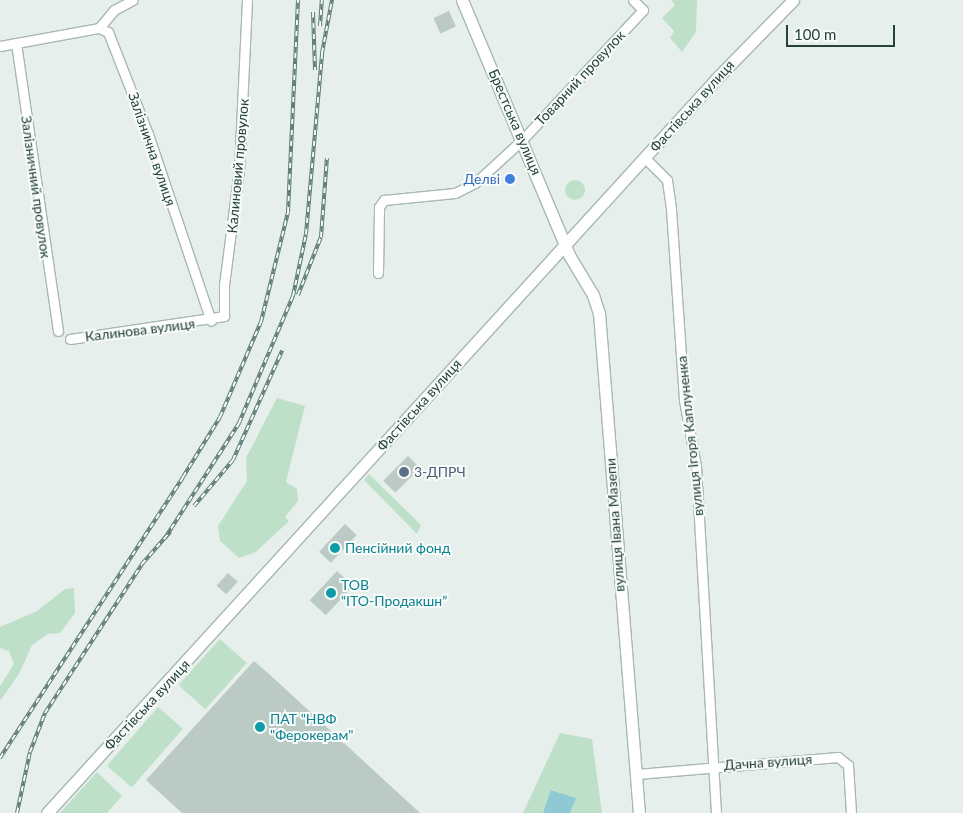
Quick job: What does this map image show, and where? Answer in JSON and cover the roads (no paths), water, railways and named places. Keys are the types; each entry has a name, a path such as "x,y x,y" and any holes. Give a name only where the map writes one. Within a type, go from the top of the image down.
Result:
{"street":[{"path":"0,46 99,28 114,10 133,0"},
{"name":"Калиновий провулок","path":"211,321 218,320 226,312 224,285 239,170 247,0"},
{"name":"Брестська вулиця","path":"462,0 523,139 565,245"},
{"name":"Товарний провулок","path":"378,272 379,207 384,200 455,193 475,183 523,139 644,10 633,0"},
{"name":"Фастівська вулиця","path":"47,813 565,245 793,0"},
{"name":"Залізнична вулиця","path":"99,28 108,32 115,43 211,321"},
{"name":"Залізничний провулок","path":"16,43 58,331"},
{"name":"вулиця Ігоря Каплуненка","path":"645,158 667,180 671,209 684,400 696,466 716,813"},
{"name":"вулиця Івана Мазепи","path":"565,245 577,272 593,294 599,313 639,813"},
{"name":"Калинова вулиця","path":"70,339 211,321"},
{"name":"Дачна вулиця","path":"637,774 712,766 838,757 848,765 851,813"}],"water":[{"path":"551,790 576,798 570,813 543,813"}],"railway":[{"path":"0,758 220,417 261,322 288,212 298,0"},
{"path":"320,26 322,0"},
{"path":"165,538 239,423 293,296 306,234 322,53 332,0"},
{"path":"313,12 315,70"},
{"path":"298,295 321,237 327,158"},
{"path":"194,506 233,460 282,351"},
{"path":"17,813 30,752 45,713 142,564 170,532"}],"place":[{"name":"Делві","path":"510,179"},
{"name":"3-ДПРЧ","path":"404,472"},
{"name":"Пенсійний фонд","path":"335,548"},
{"name":"ТОВ “ІТО-Продакшн”","path":"331,593"},
{"name":"ПАТ \"НВФ \"Ферокерам\"","path":"260,727"}]}
